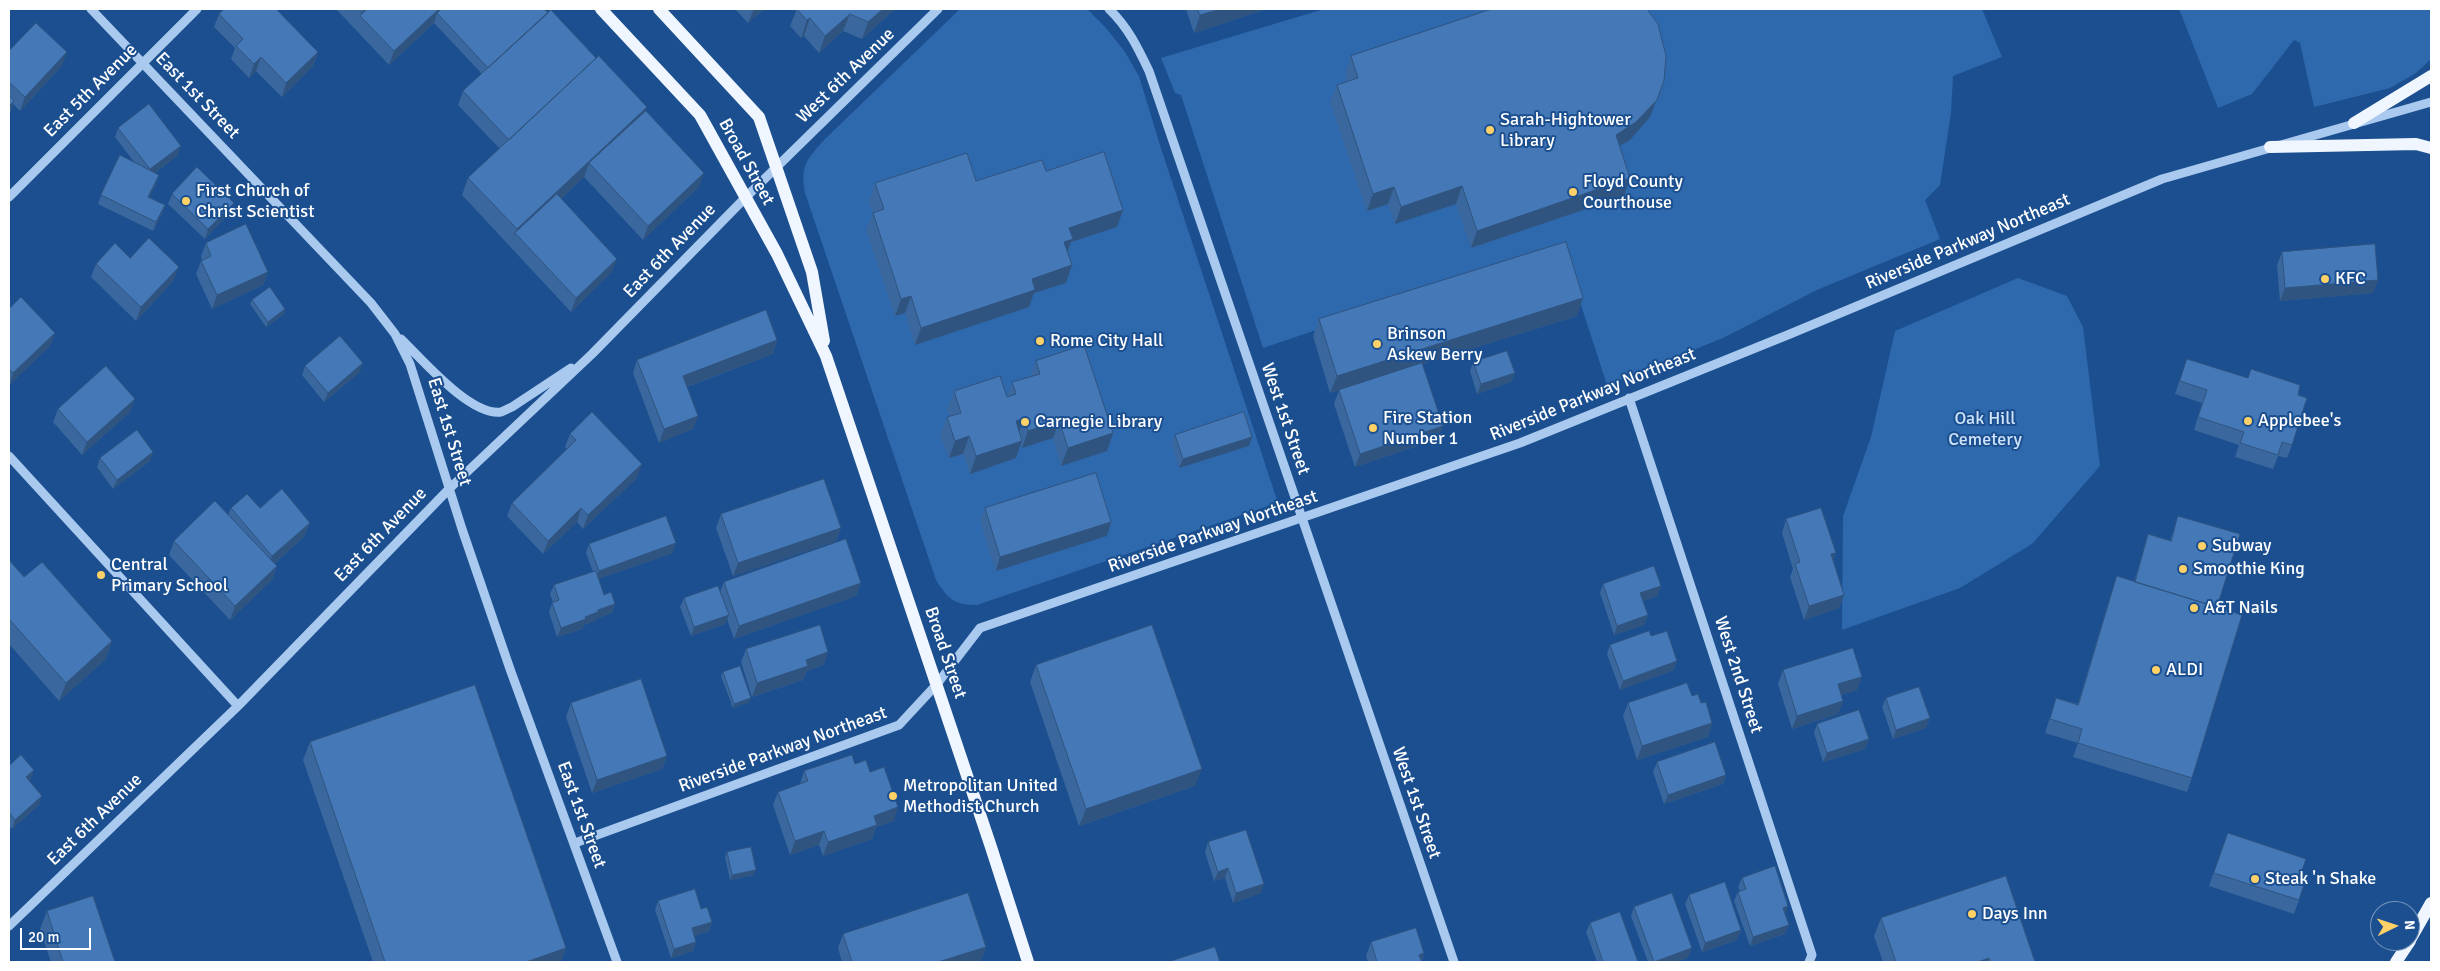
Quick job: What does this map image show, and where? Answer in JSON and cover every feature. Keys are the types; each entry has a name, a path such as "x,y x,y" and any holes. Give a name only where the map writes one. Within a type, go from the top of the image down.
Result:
{"main road":[{"name":"Broad Street","path":"601,9 700,115 777,254 826,356 937,684 1028,962"},
{"name":"Broad Street","path":"659,9 759,117 812,272 826,356"},
{"path":"2354,123 2431,76"},
{"path":"2270,147 2416,144 2431,148"},
{"path":"2420,923 2431,903"},
{"path":"2396,962 2403,951"}],"street":[{"name":"East 1st Street","path":"91,9 371,303 395,334 410,364 510,669 617,962"},
{"name":"East 5th Avenue","path":"9,197 197,9"},
{"path":"926,21 930,9"},
{"name":"West 6th Avenue","path":"777,167 938,9"},
{"name":"West 1st Street","path":"1109,9 1121,20 1136,42 1149,71 1214,266 1303,518 1454,962"},
{"name":"Riverside Parkway Northeast","path":"575,844 899,725 937,684 980,628 1520,443 1790,334 2162,179 2431,102"},
{"name":"East 6th Avenue","path":"9,926 238,706 450,488 592,354 777,167"},
{"path":"395,334 467,401 481,408 501,412 592,354"},
{"name":"West 2nd Street","path":"1629,398 1773,831 1812,955 1809,962"},
{"path":"9,456 238,706"}],"green space":[{"name":"Rome City Hall","path":"960,9 1087,9 1106,28 1125,52 1139,76 1277,500 1271,505 977,605 963,604 952,600 936,580 805,193 803,176 809,157 825,139"},
{"name":"Floyd County Courthouse","path":"1324,9 1982,9 2002,57 1953,76 1951,113 1940,185 1925,200 1940,239 1817,290 1723,338 1607,385 1562,247 1263,348 1181,95 1175,93 1161,58"},
{"path":"2179,9 2431,9 2431,59 2416,73 2390,88 2314,107 2300,43 2294,40 2252,94 2218,108"},
{"name":"Oak Hill Cemetery","path":"2018,278 2067,296 2083,327 2100,466 2032,544 1960,588 1842,630 1843,516 1871,437 1895,331"}],"building":[{"path":"224,9 276,9 318,52 286,83 261,57 254,64 236,46 243,39 219,14"},
{"path":"367,9 439,9 394,51 360,16"},
{"path":"442,9 544,9 548,13 488,68 437,13"},
{"path":"797,9 883,9 868,22 850,14 825,36 810,18 807,20"},
{"path":"1198,9 1220,9 1200,15"},
{"name":"Sarah-Hightower Library","path":"1492,9 1647,9 1658,24 1666,56 1664,80 1657,100 1636,122 1616,135 1630,178 1477,231 1462,186 1401,207 1394,187 1373,194 1337,85 1358,78 1351,56"},
{"path":"551,10 596,58 509,140 463,91"},
{"path":"36,23 67,52 25,97 9,82 9,51"},
{"path":"599,56 647,107 517,229 468,178"},
{"path":"9,95 14,101 9,106"},
{"path":"149,104 181,146 150,169 118,128"},
{"path":"646,111 704,173 648,226 589,163"},
{"path":"1104,152 1123,210 1069,228 1073,239 1064,242 1072,265 1032,279 1035,290 921,328 911,296 901,299 873,213 884,209 875,183 967,153 976,181 1042,160 1046,171"},
{"path":"120,155 159,175 148,197 165,205 156,222 101,195"},
{"path":"197,167 234,203 208,229 172,194"},
{"path":"557,194 617,259 576,298 515,233"},
{"path":"246,224 268,272 217,295 201,261 211,256 206,243"},
{"path":"149,238 179,267 141,307 96,264 115,243 130,258"},
{"path":"1566,242 1583,298 1337,376 1319,319"},
{"name":"KFC","path":"2375,244 2378,280 2285,288 2282,252"},
{"path":"270,287 285,309 268,322 252,300"},
{"path":"21,297 55,333 13,373 9,369 9,309"},
{"path":"766,310 777,340 683,376 698,416 664,429 637,360"},
{"path":"340,336 363,363 328,393 305,366"},
{"name":"Carnegie Library","path":"1084,345 1113,433 1068,448 1059,421 1028,431 1024,418 1016,421 1022,441 976,456 969,436 955,441 947,417 961,413 954,391 1000,376 1007,397 1016,394 1012,382 1040,374 1036,361"},
{"path":"1507,351 1515,373 1481,384 1473,362"},
{"name":"Applebee's","path":"2187,359 2248,378 2251,369 2300,385 2298,395 2307,398 2292,445 2282,442 2278,455 2240,443 2244,432 2198,417 2207,390 2180,381"},
{"path":"1422,363 1443,426 1360,454 1339,390"},
{"path":"106,366 135,399 87,442 58,409"},
{"path":"592,412 642,464 588,515 581,508 548,541 512,503 576,440 570,434"},
{"path":"1244,412 1252,437 1183,459 1175,435"},
{"path":"137,430 153,452 117,480 100,458"},
{"path":"1096,473 1111,522 1000,557 985,508"},
{"path":"824,479 841,528 738,563 721,514"},
{"path":"282,489 310,523 272,556 231,508 247,494 260,508"},
{"path":"215,501 277,566 235,606 174,541"},
{"path":"1821,508 1836,553 1831,554 1844,595 1809,606 1795,564 1800,562 1786,519"},
{"path":"666,516 676,543 599,571 589,544"},
{"path":"2178,516 2240,534 2217,607 2135,582 2148,534 2171,541"},
{"path":"846,539 861,583 739,626 724,582"},
{"path":"9,560 24,577 42,562 112,641 66,683 9,619"},
{"path":"1654,566 1661,586 1640,593 1648,615 1617,626 1603,584"},
{"path":"596,571 604,595 611,592 615,604 598,610 598,612 585,617 586,619 561,628 552,603 559,600 554,585"},
{"name":"ALDI","path":"2117,576 2242,615 2192,778 2078,743 2082,729 2050,719 2056,698 2078,705"},
{"path":"718,586 729,615 694,627 684,598"},
{"path":"820,625 828,652 806,660 808,666 757,683 746,649"},
{"path":"1152,625 1202,769 1086,809 1036,665"},
{"path":"1649,631 1651,636 1667,631 1677,661 1623,681 1610,645"},
{"path":"1853,648 1862,677 1838,684 1843,701 1797,716 1783,670"},
{"path":"740,666 751,698 734,704 723,672"},
{"path":"641,679 667,756 597,780 571,703"},
{"path":"1687,683 1692,696 1698,694 1701,703 1706,702 1712,723 1642,746 1628,703"},
{"path":"475,685 566,948 526,962 385,962 310,742"},
{"path":"1919,687 1930,718 1896,730 1886,698"},
{"path":"1859,710 1869,739 1827,753 1817,724"},
{"path":"1715,742 1726,775 1668,795 1657,762"},
{"path":"21,755 34,770 26,777 42,796 15,820 9,812 9,766"},
{"path":"852,755 855,764 866,760 870,772 884,767 898,807 874,816 877,825 828,842 824,831 795,841 778,792 808,781 804,771"},
{"path":"1246,830 1264,884 1236,893 1228,868 1218,872 1208,842"},
{"name":"Steak 'n Shake","path":"2228,833 2306,859 2301,873 2307,875 2299,900 2214,873"},
{"path":"751,847 756,870 732,875 727,852"},
{"path":"1775,866 1788,906 1783,908 1789,925 1753,937 1738,892 1746,889 1742,878"},
{"name":"Days Inn","path":"2006,876 2035,962 1990,962 1989,958 1978,962 1896,962 1881,918"},
{"path":"1725,882 1741,930 1705,943 1689,895"},
{"path":"695,889 701,909 707,907 712,922 692,928 696,942 674,949 658,901"},
{"path":"968,893 986,947 938,962 852,962 843,934"},
{"path":"1672,893 1692,948 1654,962 1634,907"},
{"path":"93,896 115,962 63,962 47,911"},
{"path":"1620,912 1638,962 1603,962 1590,923"},
{"path":"1416,928 1424,953 1419,955 1422,962 1377,962 1371,942"},
{"path":"1215,947 1220,962 1168,962"}],"place":[{"name":"Sarah-Hightower Library","path":"1490,130"},
{"name":"Floyd County Courthouse","path":"1573,192"},
{"name":"First Church of Christ Scientist","path":"186,201"},
{"name":"KFC","path":"2325,279"},
{"name":"Rome City Hall","path":"1040,341"},
{"name":"Brinson Askew Berry","path":"1377,344"},
{"name":"Applebee's","path":"2248,421"},
{"name":"Carnegie Library","path":"1025,422"},
{"name":"Fire Station Number 1","path":"1373,428"},
{"name":"Subway","path":"2202,546"},
{"name":"Smoothie King","path":"2183,569"},
{"name":"Central Primary School","path":"101,575"},
{"name":"A&T Nails","path":"2194,608"},
{"name":"ALDI","path":"2156,670"},
{"name":"Metropolitan United Methodist Church","path":"893,796"},
{"name":"Steak 'n Shake","path":"2255,879"},
{"name":"Days Inn","path":"1972,914"}]}
